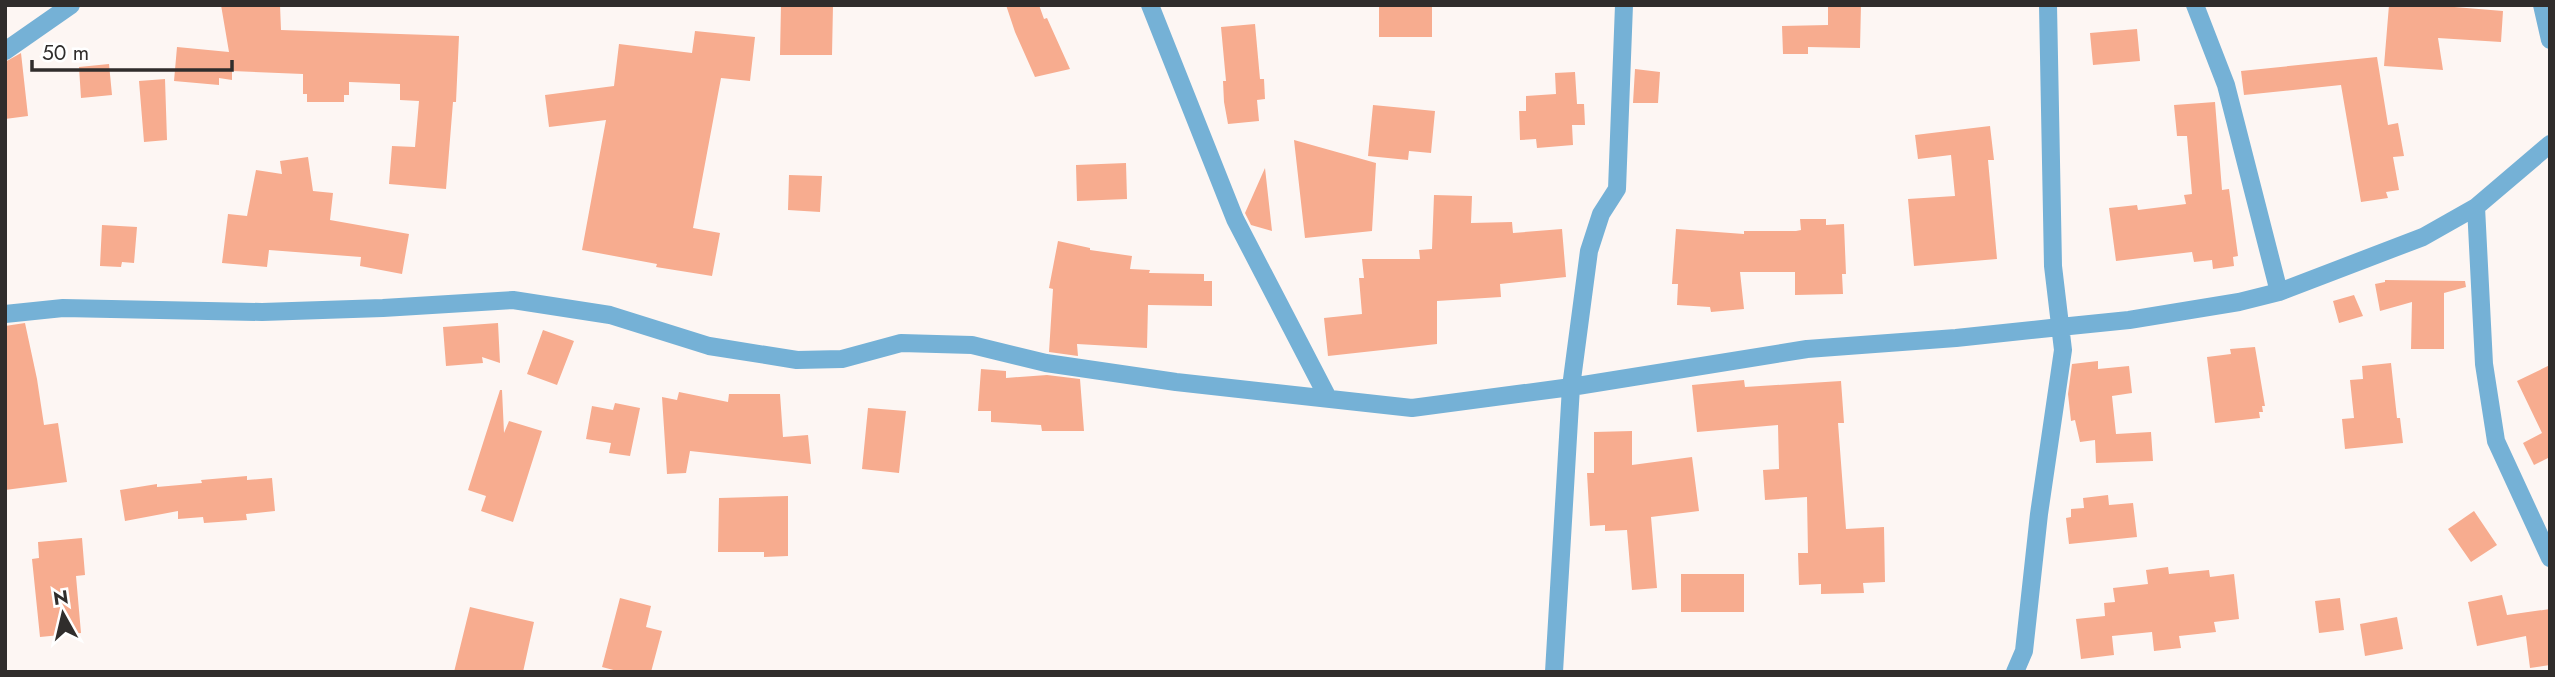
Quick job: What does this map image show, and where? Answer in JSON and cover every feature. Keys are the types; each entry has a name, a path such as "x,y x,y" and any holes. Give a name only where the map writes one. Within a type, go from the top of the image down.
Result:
{"street":[{"path":"5,51 71,5"},
{"path":"1150,5 1235,219 1328,398"},
{"path":"1554,672 1571,387 1590,251 1601,214 1617,189 1624,5"},
{"path":"2015,672 2024,651 2039,514 2063,350 2053,266 2048,5"},
{"path":"2195,5 2226,85 2279,292"},
{"path":"2542,5 2550,40"},
{"path":"5,314 63,308 276,312 513,300 610,315 709,346 797,360 842,359 901,343 972,345 1046,363 1177,382 1412,408 1571,387 1807,349 1956,338 2129,320 2225,305 2279,292 2423,237 2476,207 2550,144"},
{"path":"2476,207 2484,364 2496,441 2550,558"}],"building":[{"path":"221,5 280,5 281,30 459,36 456,102 453,102 446,189 389,184 392,146 415,147 419,101 400,100 400,84 349,82 349,95 344,95 344,102 307,102 307,94 303,94 303,74 232,71 232,80 219,78 219,85 174,81 177,47 229,52"},
{"path":"781,5 833,5 832,55 780,55"},
{"path":"1006,5 1039,5 1070,69 1035,77"},
{"path":"1379,5 1432,5 1432,37 1379,37"},
{"path":"1828,5 1861,5 1860,48 1808,47 1808,54 1783,54 1782,26 1828,25"},
{"path":"2389,5 2430,5 2503,11 2501,42 2438,38 2443,70 2384,66"},
{"path":"1255,24 1260,79 1264,79 1265,99 1257,100 1259,121 1228,124 1224,102 1223,81 1226,81 1221,27"},
{"path":"2137,29 2140,61 2093,65 2090,33"},
{"path":"695,31 755,37 750,81 721,78 693,228 720,233 712,276 656,267 657,264 582,250 606,120 549,127 545,95 614,86 619,44 692,53"},
{"path":"21,53 28,116 5,119 5,62"},
{"path":"2377,57 2388,125 2398,123 2404,156 2393,157 2399,190 2386,192 2388,198 2361,202 2341,85 2244,95 2241,71"},
{"path":"109,64 112,95 81,98 79,67"},
{"path":"1635,69 1660,72 1658,103 1633,103"},
{"path":"1575,72 1577,104 1584,104 1585,125 1572,125 1573,145 1537,148 1536,139 1520,140 1519,111 1526,111 1526,96 1556,94 1555,73"},
{"path":"165,79 167,140 144,142 139,81"},
{"path":"2215,102 2222,190 2229,189 2238,256 2233,257 2234,266 2213,269 2212,260 2194,262 2192,252 2116,261 2109,208 2137,205 2138,210 2186,204 2184,195 2192,194 2187,136 2177,136 2174,105"},
{"path":"1373,105 1435,111 1431,153 1409,151 1408,160 1368,156"},
{"path":"1990,126 1994,160 1988,160 1997,259 1914,266 1908,199 1955,196 1951,155 1918,159 1915,135"},
{"path":"1294,140 1376,163 1372,231 1305,238"},
{"path":"308,157 313,191 333,193 330,220 409,234 402,274 360,266 361,257 269,250 267,267 222,263 228,214 247,216 256,170 282,174 280,161"},
{"path":"1126,163 1127,199 1077,201 1076,165"},
{"path":"1265,168 1272,231 1251,225 1245,213"},
{"path":"789,175 822,176 820,212 788,210"},
{"path":"1434,195 1472,196 1471,223 1512,222 1513,233 1562,229 1566,277 1500,284 1501,297 1437,301 1437,344 1328,356 1324,318 1362,314 1359,278 1364,278 1362,259 1420,259 1419,250 1432,249"},
{"path":"1800,219 1826,219 1826,225 1844,224 1846,274 1842,274 1843,294 1795,295 1795,272 1740,272 1744,309 1711,312 1710,307 1677,305 1678,284 1672,284 1676,229 1744,234 1744,231 1796,231 1801,230"},
{"path":"102,225 137,227 134,263 122,262 121,267 100,266"},
{"path":"1058,241 1090,250 1132,256 1130,269 1150,270 1149,273 1204,274 1204,281 1212,281 1212,306 1148,305 1147,348 1077,344 1078,356 1049,352 1053,289 1049,288"},
{"path":"2385,280 2465,281 2466,287 2444,293 2444,349 2411,349 2412,302 2380,311 2375,284"},
{"path":"2354,295 2363,316 2339,323 2333,301"},
{"path":"25,323 44,425 58,423 67,482 5,490 5,326"},
{"path":"498,323 500,363 482,357 483,363 446,366 443,327"},
{"path":"543,330 574,341 557,385 527,374"},
{"path":"2255,347 2265,406 2262,406 2263,412 2259,412 2260,418 2215,423 2207,357 2231,354 2230,349"},
{"path":"2098,361 2098,369 2129,366 2132,393 2112,396 2116,434 2151,432 2153,461 2096,463 2095,440 2080,442 2075,420 2071,421 2068,394 2072,364"},
{"path":"2391,363 2397,418 2400,418 2403,443 2345,449 2342,419 2354,418 2350,380 2363,379 2362,366"},
{"path":"2550,365 2550,457 2534,465 2523,443 2542,433 2517,381"},
{"path":"981,369 1006,371 1006,378 1047,375 1080,379 1084,431 1042,431 1041,425 991,422 991,411 978,411"},
{"path":"1744,380 1745,387 1841,381 1844,423 1838,423 1846,529 1884,527 1885,582 1863,583 1864,593 1821,594 1821,584 1799,585 1798,553 1808,553 1807,497 1765,500 1763,470 1779,469 1778,425 1697,432 1692,385"},
{"path":"500,390 504,433 509,421 542,431 513,522 481,511 486,496 468,490"},
{"path":"679,392 728,402 729,394 780,394 783,437 808,435 811,464 690,451 686,473 667,474 662,397 677,400"},
{"path":"615,403 640,408 630,456 609,453 611,443 586,439 592,406 613,410"},
{"path":"868,408 906,411 899,473 862,469"},
{"path":"1632,431 1632,465 1692,457 1699,511 1651,517 1657,588 1632,590 1627,530 1605,531 1605,525 1590,526 1587,473 1594,473 1594,432"},
{"path":"247,476 247,480 272,478 275,511 246,514 247,520 204,523 203,517 178,519 178,511 125,521 120,490"},
{"path":"2108,495 2109,505 2133,503 2137,537 2069,544 2066,518 2071,517 2071,509 2084,508 2083,498"},
{"path":"788,496 788,556 764,557 764,552 718,552 719,498"},
{"path":"2474,511 2497,545 2471,562 2448,529"},
{"path":"82,538 85,575 76,576 81,633 40,637 32,559 39,558 38,542"},
{"path":"2168,567 2169,574 2209,570 2210,577 2234,574 2239,619 2214,622 2216,632 2179,636 2181,648 2154,651 2152,632 2112,636 2114,655 2081,659 2076,619 2105,616 2104,603 2115,602 2113,588 2148,584 2146,570"},
{"path":"1681,574 1744,574 1744,612 1681,612"},
{"path":"2502,595 2507,615 2550,609 2550,665 2530,668 2526,636 2477,646 2468,602"},
{"path":"620,598 651,606 646,627 662,631 651,672 621,672 602,667"},
{"path":"2340,598 2344,630 2319,633 2315,601"},
{"path":"470,607 534,622 523,672 454,672"},
{"path":"2397,617 2403,649 2365,656 2360,624"}]}
